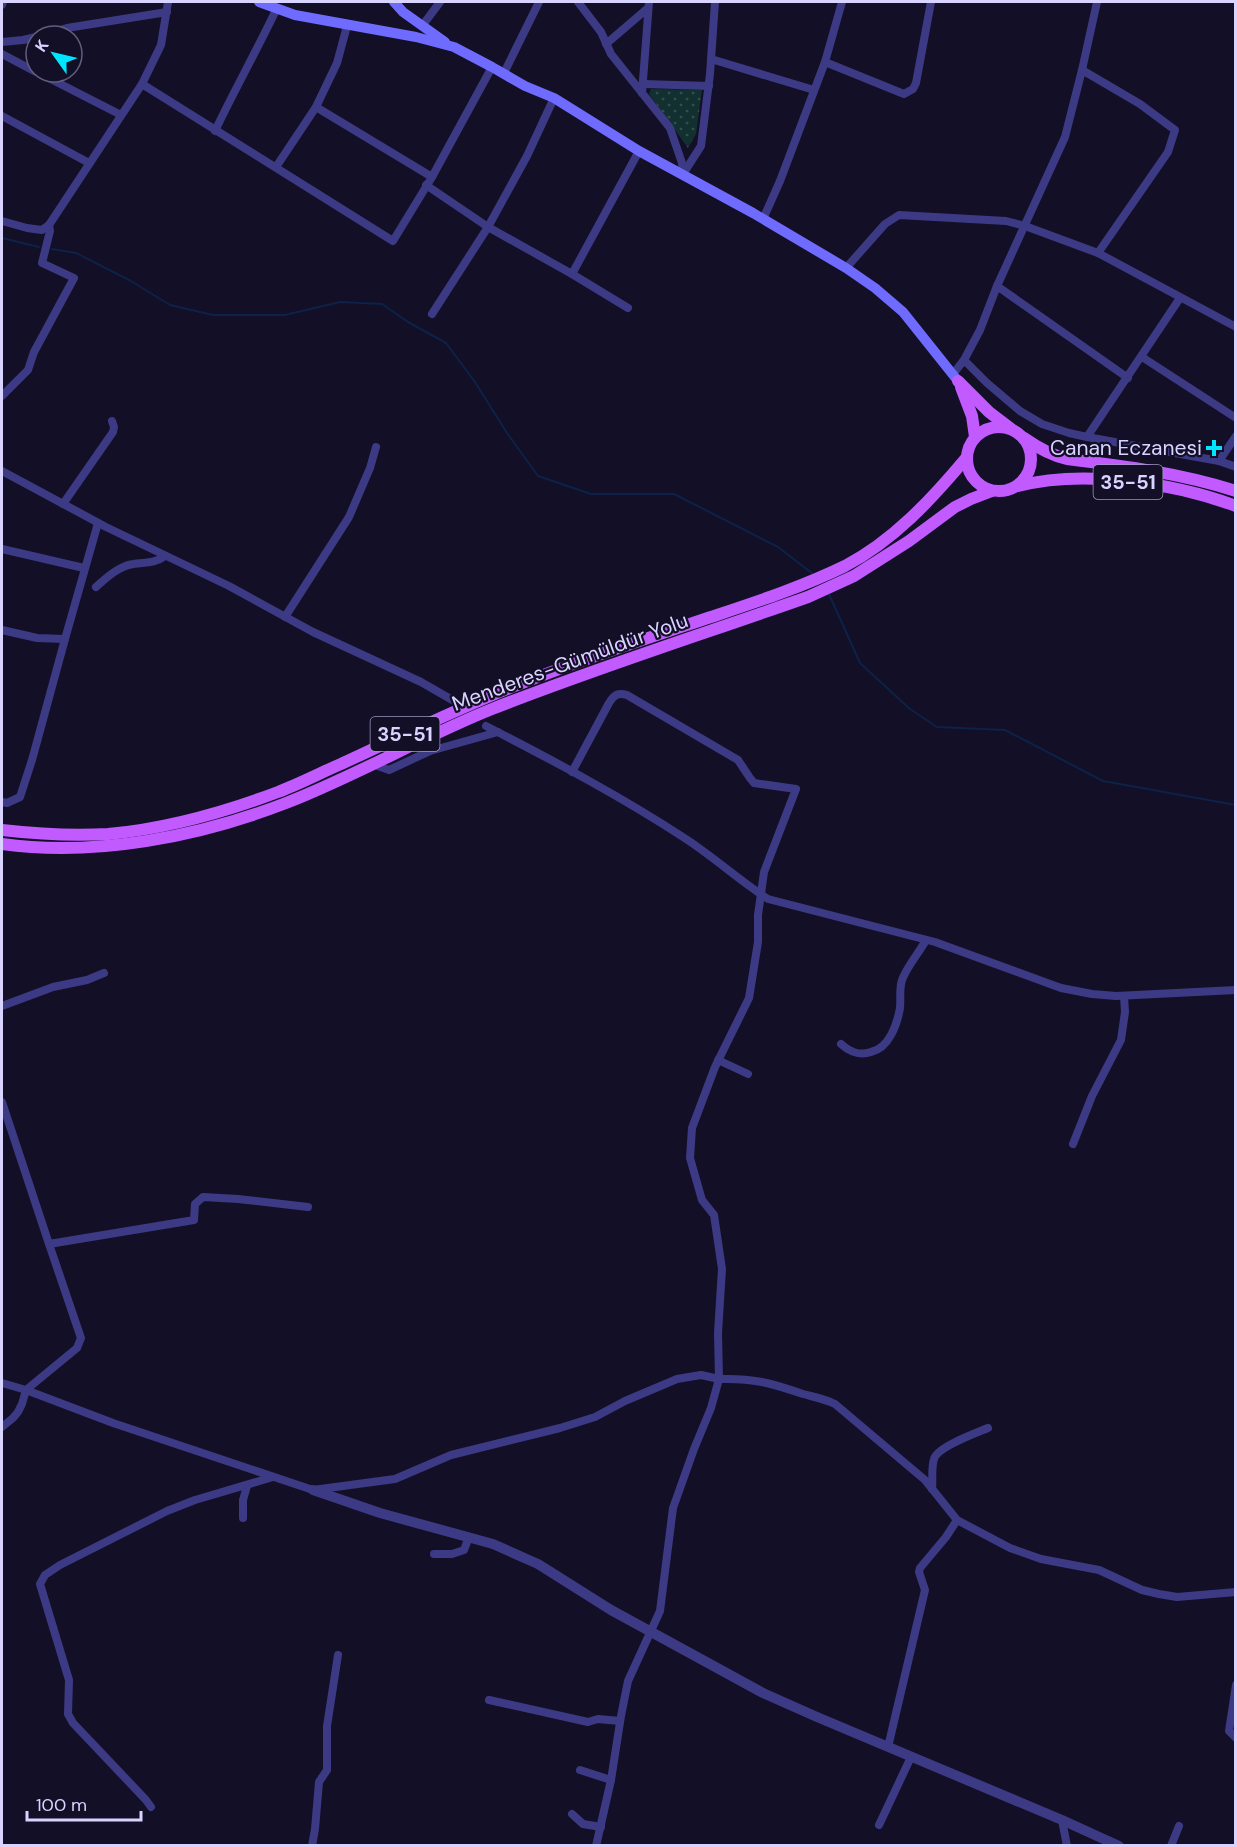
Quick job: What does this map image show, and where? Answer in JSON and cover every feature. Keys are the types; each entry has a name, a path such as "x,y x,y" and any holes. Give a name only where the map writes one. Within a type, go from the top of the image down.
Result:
{"main road":[{"path":"259,2 295,15 416,37 454,47"},
{"path":"394,2 403,12 454,47 525,86 554,98 639,151 763,219 846,268 875,288 903,312 956,377 989,412 1011,429"},
{"path":"956,377 972,416 975,438 988,429 1003,427 1011,429"},
{"name":"35-51","path":"1011,429 1036,447 1054,456 1160,471 1236,491"},
{"name":"35-51","path":"967,457 975,438"},
{"path":"1018,486 1026,478 1032,458 1024,438"},
{"path":"967,457 968,468 973,478 981,486 992,491"},
{"name":"Menderes-Gümüldür Yolu","path":"2,830 44,835 110,833 147,828 228,810 280,791 452,712 524,682 628,644 773,596 844,566 900,528 942,487 967,457"},
{"name":"35-51","path":"992,491 1001,492 1018,486 1068,477 1168,486 1236,506"},
{"name":"Menderes-Gümüldür Yolu","path":"2,844 74,849 151,840 224,825 287,802 492,710 808,597 854,576 909,541 955,507 992,491"}],"street":[{"path":"2,221 42,230 49,225 142,84 160,45 168,2"},
{"path":"422,26 440,2"},
{"path":"504,73 539,2"},
{"path":"578,2 601,32 611,54 670,128 682,163 683,174"},
{"path":"683,174 701,146 716,2"},
{"path":"763,219 780,181 825,62 842,2"},
{"path":"825,62 904,93 913,89 931,2"},
{"path":"956,377 980,330 997,286 1065,136 1097,2"},
{"path":"606,44 649,5"},
{"path":"642,93 649,5"},
{"path":"215,130 277,9"},
{"path":"84,25 167,12"},
{"path":"276,167 316,107 337,63 347,26"},
{"path":"2,42 24,40"},
{"path":"2,54 24,66"},
{"path":"711,59 814,90"},
{"path":"142,84 393,241 492,67"},
{"path":"1082,70 1140,104 1175,130 1168,152 1098,253"},
{"path":"60,84 121,115"},
{"path":"643,84 709,86"},
{"path":"432,314 488,227 527,156 554,98"},
{"path":"316,107 429,181 488,227 572,274 628,309"},
{"path":"2,116 89,163"},
{"path":"572,274 639,151"},
{"path":"846,268 885,224 898,215 1006,221 1098,253 1236,327"},
{"path":"2,396 28,370 34,352 74,278 42,263 50,231 49,225"},
{"path":"997,286 1128,378"},
{"path":"1088,437 1180,297"},
{"path":"1142,357 1236,418"},
{"path":"964,360 1020,411 1042,424 1069,433 1219,461 1236,467"},
{"path":"63,504 113,432 112,422"},
{"path":"1219,461 1236,436"},
{"path":"285,617 349,517 370,468 376,447"},
{"path":"2,471 98,523 229,586 285,617 421,682 454,701"},
{"path":"2,802 7,803 20,797 98,523"},
{"path":"2,549 84,568"},
{"path":"96,587 106,577 130,564 157,562 165,556"},
{"path":"2,630 37,638 65,639"},
{"path":"572,772 609,703 614,696 620,693 738,760 754,783 796,789 764,872 760,894 758,942 749,998 718,1060 692,1128 690,1158 702,1200 714,1215 722,1269 718,1333 719,1379 711,1408 674,1508 660,1611 628,1681 611,1780 596,1845"},
{"path":"486,726 621,798 716,859 768,899 926,940 1061,988 1092,994 1124,996 1236,990"},
{"path":"372,764 389,770 430,751 498,732"},
{"path":"841,1044 849,1051 861,1054 874,1052 885,1046 896,1024 900,1006 901,982 926,940"},
{"path":"2,1006 53,987 87,980 104,973"},
{"path":"1072,1144 1092,1096 1121,1040 1125,1012 1124,996"},
{"path":"718,1060 748,1074"},
{"path":"2,1102 81,1338 77,1348 26,1389 18,1412 2,1428"},
{"path":"49,1244 194,1220 195,1203 203,1197 308,1207"},
{"path":"313,1490 394,1479 451,1455 595,1417 625,1401 677,1379 701,1375 719,1379 765,1381 823,1398 835,1404 925,1480 957,1520 1022,1554 1099,1570 1142,1590 1177,1597 1236,1592"},
{"path":"2,1383 26,1389 113,1423 380,1513 493,1544 538,1564 611,1610 763,1692 817,1718 1119,1845"},
{"path":"932,1489 935,1455 950,1445 988,1428"},
{"path":"151,1807 73,1723 68,1714 69,1680 40,1584 45,1575 60,1565 167,1511 195,1500 274,1477"},
{"path":"243,1518 243,1500 247,1486"},
{"path":"888,1747 925,1590 919,1572 920,1568 957,1520"},
{"path":"434,1554 452,1554 464,1550 469,1537"},
{"path":"312,1845 319,1782 327,1770 327,1726 339,1655"},
{"path":"1236,1685 1229,1731 1236,1738"},
{"path":"489,1700 588,1722 597,1719 620,1721"},
{"path":"879,1825 911,1756"},
{"path":"580,1770 611,1780"},
{"path":"572,1814 583,1824 601,1827"},
{"path":"1062,1820 1067,1845"},
{"path":"1171,1845 1179,1826"}],"green space":[{"path":"651,89 702,90 696,134 688,148 649,94"}],"waterway":[{"path":"2,238 39,247"},
{"path":"52,249 76,253 131,281 170,305 213,315 285,315 340,302 382,304 408,322 446,343 538,476 591,494 674,494 778,547 813,574"},
{"path":"828,592 860,663 910,709 937,727 1005,730 1103,781 1236,805"}],"place":[{"name":"Canan Eczanesi","path":"1214,448"}]}
